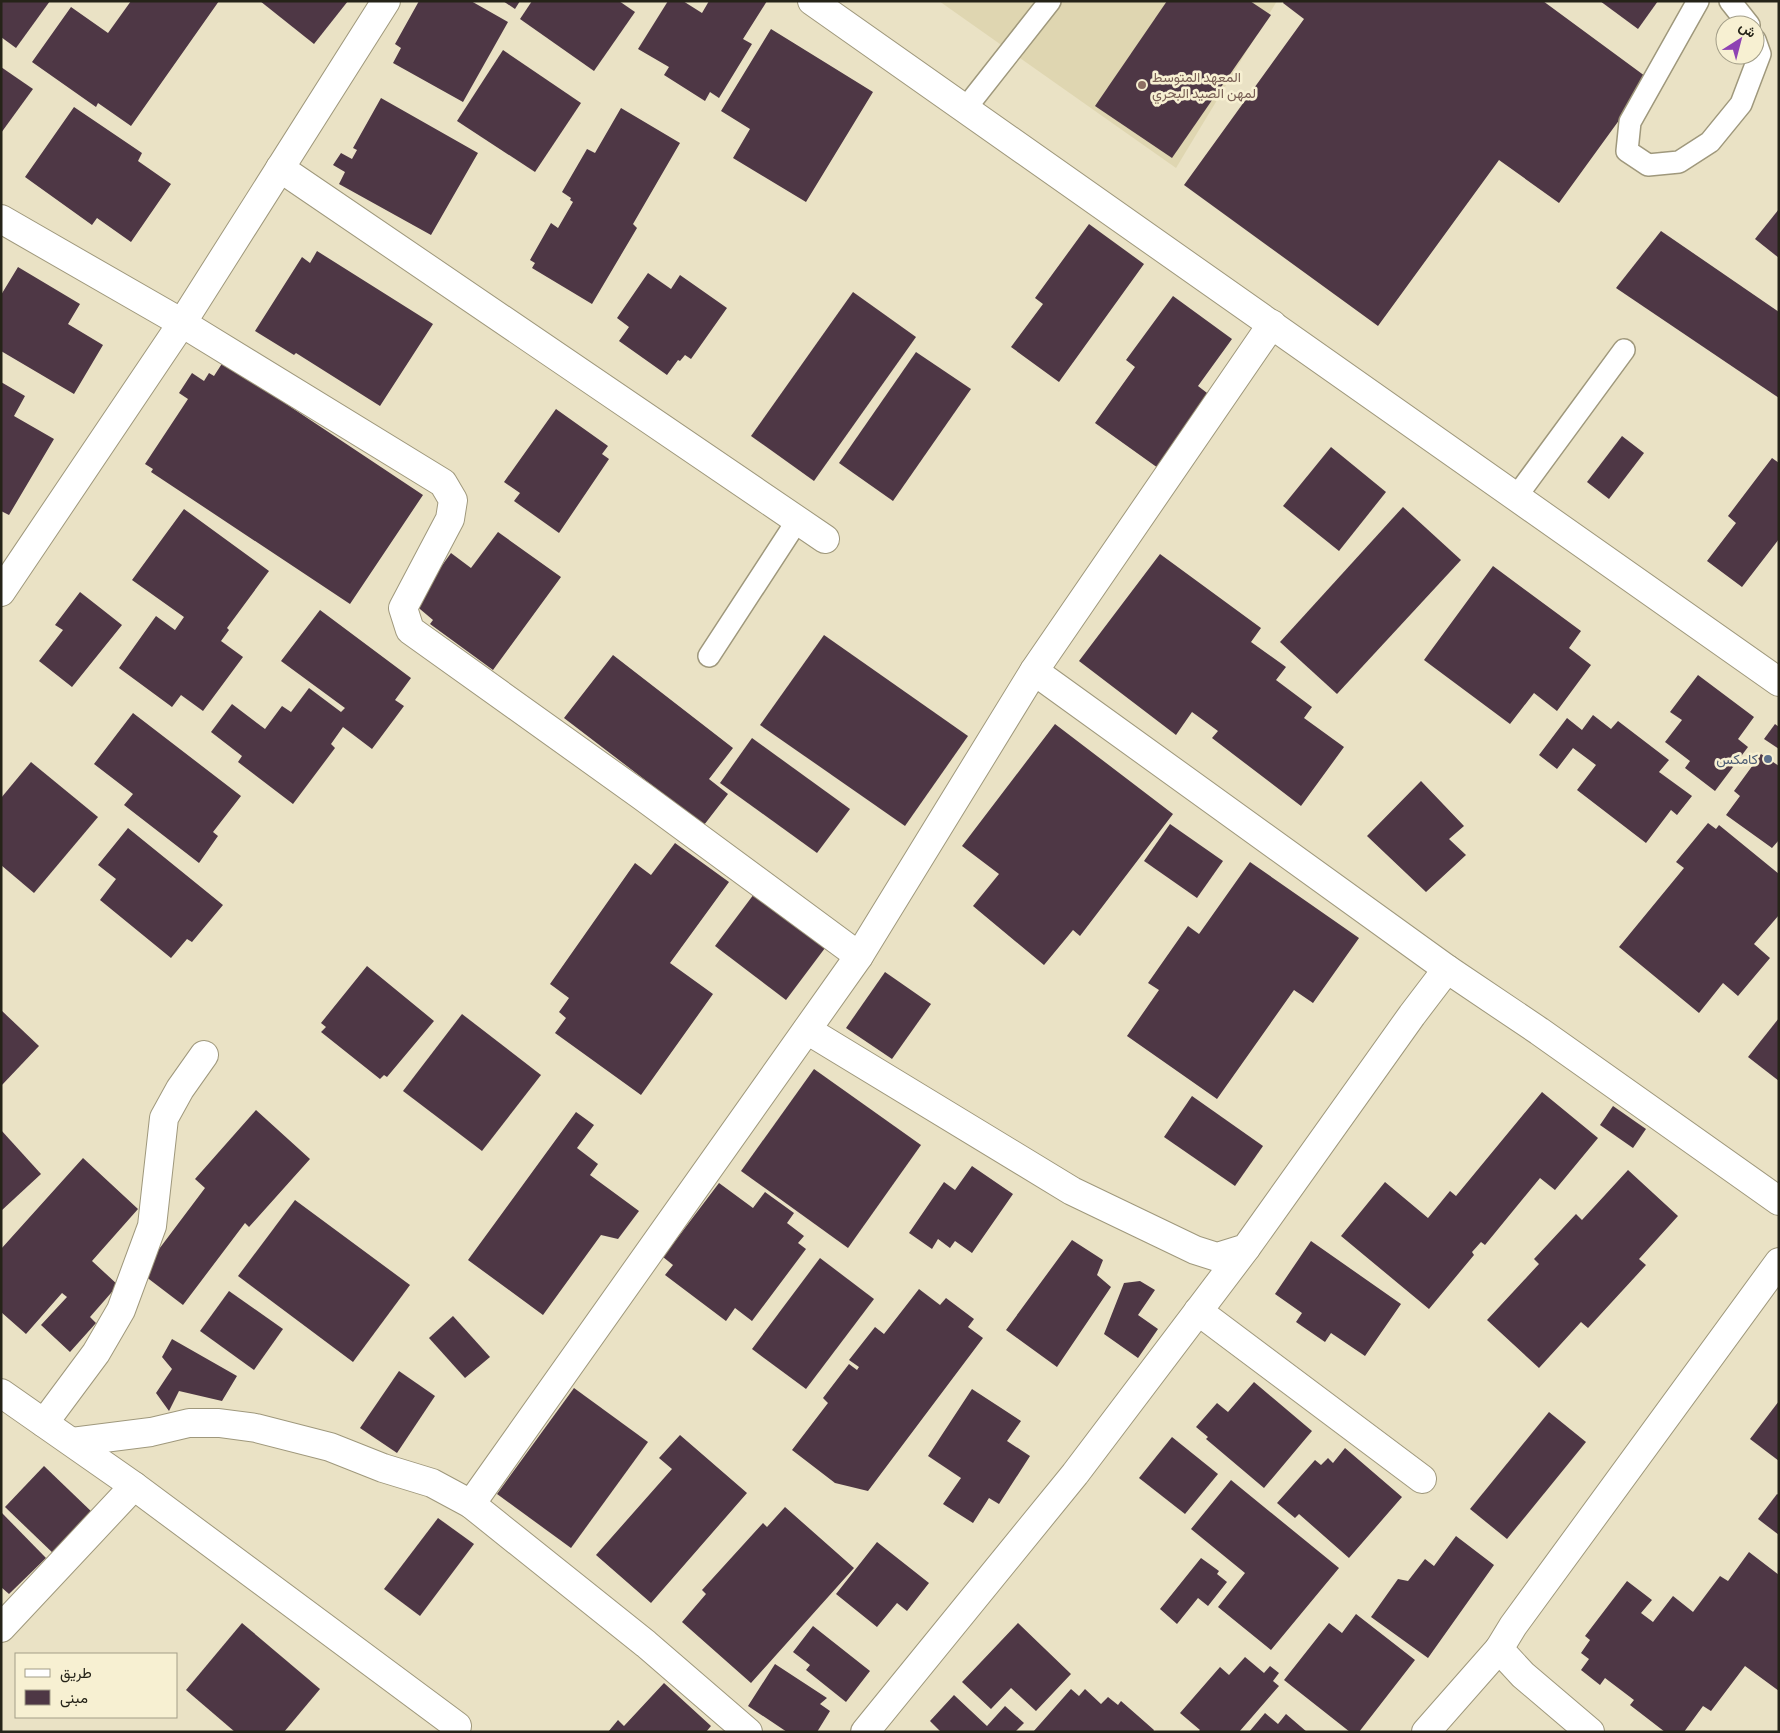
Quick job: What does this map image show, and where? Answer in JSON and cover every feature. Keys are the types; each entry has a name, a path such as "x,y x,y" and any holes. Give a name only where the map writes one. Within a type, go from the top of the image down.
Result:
{"street":[{"path":"1,592 182,323 386,1"},
{"path":"816,2 1779,682"},
{"path":"280,168 825,540"},
{"path":"1,220 182,323 443,483 453,500 450,518 403,608 410,630 642,796 859,956"},
{"path":"471,1504 859,956 1034,671 1272,324"},
{"path":"1034,671 1447,969 1539,1031 1779,1201"},
{"path":"865,1732 1075,1474 1246,1248 1412,1015 1447,969"},
{"path":"806,1030 1072,1191 1202,1252 1217,1257 1246,1248"},
{"path":"44,1423 96,1353 121,1310 152,1226 164,1118 180,1089 204,1055"},
{"path":"1426,1732 1499,1649 1513,1626 1779,1262"},
{"path":"1198,1312 1422,1479"},
{"path":"1,1393 134,1486 457,1726"},
{"path":"72,1442 151,1432 189,1423 219,1422 256,1428 330,1447 383,1468 432,1484 471,1504 638,1638 748,1732"},
{"path":"1,1628 134,1486"},
{"path":"1499,1649 1523,1675 1590,1732"}],"lane":[{"path":"965,109 1050,1"},
{"path":"1698,1 1630,122 1627,151 1648,166 1679,162 1710,142 1741,104 1756,65"},
{"path":"1730,1 1742,15"},
{"path":"1516,498 1624,350"},
{"path":"709,656 797,521"}],"shaded area":[{"name":"المعهد المتوسط لمهن الصيد البحري","path":"939,1 1277,1 1176,168"}],"building":[{"path":"1,1 50,1 16,48 1,37"},
{"path":"131,1 219,1 131,126 98,103 96,107 32,62 71,7 108,33"},
{"path":"260,1 348,1 314,44"},
{"path":"419,1 471,1 508,22 463,102 393,63 401,48 395,44"},
{"path":"503,1 520,1 515,9"},
{"path":"532,1 619,1 635,12 594,71 520,19"},
{"path":"668,1 683,1 702,13 709,1 767,1 743,39 752,44 719,98 710,92 705,101 664,75 669,67 638,49"},
{"path":"1167,1 1250,1 1271,15 1172,158 1095,106"},
{"path":"1284,1 1543,1 1649,79 1559,203 1499,160 1378,326 1184,185 1304,19 1283,3"},
{"path":"1600,1 1658,1 1638,29"},
{"path":"771,29 873,92 806,202 733,158 750,129 721,111"},
{"path":"503,50 581,103 535,172 457,121"},
{"path":"1,67 33,89 1,133"},
{"path":"381,98 478,153 431,235 339,184 345,172 333,165 341,153 352,159 357,150 353,148"},
{"path":"74,107 142,153 138,161 171,184 131,242 97,218 92,225 25,177"},
{"path":"621,108 680,143 633,224 637,228 592,304 532,268 535,263 530,260 551,223 558,228 573,202 570,200 571,198 562,192 587,149 595,153"},
{"path":"1779,209 1779,258 1755,239"},
{"path":"1089,224 1144,264 1059,382 1011,347 1043,304 1035,298"},
{"path":"1661,231 1779,312 1779,398 1616,288"},
{"path":"317,251 433,324 380,406 296,353 294,355 255,331 302,257 310,263"},
{"path":"18,267 80,304 68,324 103,345 74,394 1,351 1,295"},
{"path":"648,273 671,289 680,275 727,308 691,359 685,355 680,361 678,360 667,375 619,341 629,327 617,318"},
{"path":"853,292 916,337 814,481 751,436"},
{"path":"1173,296 1232,339 1198,386 1211,396 1158,468 1095,423 1135,367 1126,360"},
{"path":"916,352 971,389 893,501 839,463"},
{"path":"223,362 423,495 350,604 151,472 153,469 145,464 188,399 179,393 192,373 204,381 209,373 214,376"},
{"path":"1,382 25,396 14,416 54,439 9,515 1,511"},
{"path":"556,409 608,446 602,454 609,459 559,533 514,501 520,493 504,482"},
{"path":"1622,436 1644,453 1609,499 1587,482"},
{"path":"1331,447 1386,492 1339,551 1283,506"},
{"path":"1772,458 1779,463 1779,539 1742,587 1707,561 1736,523 1728,516"},
{"path":"1403,507 1461,560 1337,694 1280,642"},
{"path":"184,509 269,571 227,628 229,630 221,641 243,657 203,711 181,695 172,707 119,668 156,616 175,630 184,617 132,580"},
{"path":"498,532 561,577 493,670 430,624 433,620 414,604 451,553 471,568"},
{"path":"1160,554 1261,628 1251,642 1286,667 1276,680 1312,707 1304,718 1344,747 1301,806 1212,738 1218,731 1192,712 1176,735 1079,661"},
{"path":"1493,566 1581,631 1569,648 1591,665 1557,711 1534,693 1510,724 1424,660"},
{"path":"80,592 122,625 72,687 39,661 63,630 55,625"},
{"path":"320,610 411,678 395,700 404,706 372,749 343,727 331,744 335,748 293,804 238,762 242,756 211,732 232,704 265,729 282,706 291,712 309,688 341,712 345,708 281,661"},
{"path":"824,635 968,736 905,826 760,725"},
{"path":"613,655 733,748 709,779 728,794 704,825 564,718"},
{"path":"1698,675 1754,717 1738,739 1748,747 1715,791 1685,768 1690,761 1665,742 1682,720 1670,712"},
{"path":"133,713 241,796 213,832 218,836 199,863 124,805 133,794 94,764"},
{"path":"1593,715 1611,729 1618,721 1669,760 1659,772 1692,796 1677,815 1671,810 1646,843 1577,790 1596,765 1573,748 1557,769 1539,755 1567,718 1582,730"},
{"path":"1055,724 1173,814 1080,936 1073,930 1044,965 973,906 999,874 962,846"},
{"path":"1775,724 1779,727 1779,749 1764,739"},
{"path":"752,738 850,809 817,853 720,783"},
{"path":"1761,754 1779,766 1779,840 1772,848 1726,815 1740,796 1734,791"},
{"path":"31,762 98,817 34,893 1,865 1,798"},
{"path":"1421,781 1464,826 1449,839 1466,855 1426,892 1367,836"},
{"path":"1708,823 1716,829 1719,825 1779,874 1779,915 1754,944 1770,958 1738,996 1723,983 1699,1013 1619,947 1684,868 1676,862"},
{"path":"1170,824 1223,861 1197,898 1144,861"},
{"path":"128,828 223,905 192,942 187,939 171,958 100,900 116,879 98,865"},
{"path":"675,843 729,882 670,963 713,994 641,1095 555,1033 566,1018 559,1012 569,998 550,984 635,863 651,875"},
{"path":"1250,862 1359,938 1313,1003 1294,990 1217,1099 1127,1036 1159,990 1148,983 1188,926 1199,934"},
{"path":"757,890 828,944 786,1000 715,946"},
{"path":"367,966 434,1021 387,1077 384,1075 380,1079 321,1032 326,1027 321,1023"},
{"path":"885,972 931,1004 892,1059 846,1028"},
{"path":"1,1010 39,1046 1,1086"},
{"path":"462,1014 541,1075 482,1151 403,1091"},
{"path":"1779,1018 1779,1081 1748,1057"},
{"path":"814,1069 921,1145 848,1248 741,1171"},
{"path":"1542,1092 1598,1138 1555,1190 1540,1178 1485,1245 1481,1242 1472,1252 1474,1255 1429,1309 1341,1236 1385,1182 1428,1218 1450,1191 1456,1196"},
{"path":"1192,1096 1263,1146 1235,1186 1164,1137"},
{"path":"1613,1106 1646,1129 1633,1148 1600,1125"},
{"path":"256,1110 310,1159 249,1227 245,1223 183,1305 141,1273 205,1188 195,1179"},
{"path":"576,1112 594,1125 577,1148 598,1164 590,1175 639,1211 618,1239 601,1235 543,1315 468,1260"},
{"path":"1,1130 41,1174 1,1211"},
{"path":"83,1158 138,1209 92,1261 118,1285 90,1317 96,1323 70,1352 41,1325 67,1297 62,1293 26,1334 1,1312 1,1249"},
{"path":"972,1166 1013,1194 972,1253 955,1241 950,1248 938,1239 932,1249 909,1233 944,1182 955,1190"},
{"path":"1628,1170 1678,1216 1639,1259 1646,1265 1588,1328 1581,1322 1539,1368 1487,1320 1539,1264 1534,1259 1576,1214 1582,1220"},
{"path":"719,1183 753,1208 765,1192 794,1213 787,1223 804,1236 798,1243 806,1249 752,1321 735,1308 726,1321 665,1275 673,1265 663,1257"},
{"path":"295,1200 410,1285 353,1362 238,1276"},
{"path":"1072,1240 1103,1260 1097,1275 1111,1287 1057,1367 1006,1330"},
{"path":"1311,1241 1401,1304 1365,1356 1331,1333 1325,1342 1296,1322 1302,1313 1275,1294"},
{"path":"820,1258 874,1299 806,1389 752,1349"},
{"path":"1140,1281 1155,1290 1138,1315 1158,1329 1138,1358 1104,1334 1124,1283"},
{"path":"919,1289 940,1305 946,1298 974,1319 968,1327 983,1338 868,1491 835,1483 792,1450 828,1403 823,1398 849,1364 857,1370 859,1367 849,1360 875,1327 884,1334"},
{"path":"229,1291 283,1329 254,1370 200,1331"},
{"path":"453,1316 490,1357 465,1378 429,1338"},
{"path":"172,1339 237,1376 222,1401 179,1391 169,1411 156,1393 172,1369 162,1357"},
{"path":"399,1371 435,1396 397,1453 360,1428"},
{"path":"1254,1382 1312,1431 1264,1488 1206,1439 1208,1437 1196,1427 1217,1403 1228,1412"},
{"path":"574,1388 648,1442 571,1548 497,1494"},
{"path":"972,1389 1021,1421 1007,1441 1030,1456 999,1504 989,1498 973,1523 943,1504 961,1478 928,1456"},
{"path":"1779,1401 1779,1461 1750,1439"},
{"path":"1549,1412 1586,1442 1507,1539 1470,1509"},
{"path":"680,1435 747,1493 651,1603 596,1555 672,1469 659,1458"},
{"path":"1172,1437 1218,1474 1185,1514 1139,1478"},
{"path":"1345,1448 1402,1497 1349,1558 1299,1514 1295,1518 1277,1503 1315,1460 1321,1465 1328,1458 1333,1463"},
{"path":"44,1466 95,1515 56,1556 5,1507"},
{"path":"1231,1480 1339,1568 1271,1650 1218,1607 1245,1573 1191,1529"},
{"path":"1777,1494 1779,1495 1779,1535 1758,1519"},
{"path":"785,1507 854,1568 751,1683 682,1622 706,1594 702,1590 763,1523 767,1527"},
{"path":"1,1512 46,1558 9,1594 1,1587"},
{"path":"438,1518 474,1544 420,1616 384,1589"},
{"path":"1456,1536 1494,1565 1428,1658 1371,1617 1398,1579 1408,1581 1425,1559 1434,1566"},
{"path":"877,1542 929,1583 907,1611 897,1603 877,1627 836,1594"},
{"path":"1749,1552 1779,1575 1779,1691 1745,1666 1711,1711 1703,1706 1684,1732 1665,1732 1630,1705 1634,1700 1605,1678 1600,1685 1581,1670 1589,1659 1581,1653 1590,1640 1585,1636 1627,1581 1652,1600 1641,1613 1653,1622 1673,1596 1693,1612 1720,1576 1728,1581"},
{"path":"1201,1558 1219,1571 1217,1574 1227,1582 1208,1606 1198,1598 1177,1624 1160,1609"},
{"path":"1356,1614 1415,1660 1359,1732 1350,1732 1284,1680 1329,1623 1342,1633"},
{"path":"242,1623 320,1689 284,1732 235,1732 186,1690"},
{"path":"1018,1623 1071,1674 1036,1711 1011,1688 991,1709 962,1682"},
{"path":"813,1626 870,1671 846,1702 806,1670 810,1665 793,1652"},
{"path":"1245,1657 1264,1673 1270,1666 1279,1673 1273,1681 1279,1686 1239,1732 1198,1732 1200,1730 1180,1713 1220,1667 1229,1675"},
{"path":"775,1664 827,1698 820,1704 830,1711 817,1732 787,1732 748,1706"},
{"path":"664,1683 711,1726 706,1732 608,1732 618,1720 624,1726"},
{"path":"1071,1689 1079,1696 1085,1689 1101,1704 1108,1697 1118,1705 1121,1701 1154,1730 1153,1732 1033,1732"},
{"path":"954,1695 987,1726 1005,1706 1024,1723 1015,1732 941,1732 930,1721"},
{"path":"1265,1713 1278,1724 1286,1714 1307,1732 1249,1732"}],"place":[{"name":"المعهد المتوسط لمهن الصيد البحري","path":"1142,85"},
{"name":"كامكس","path":"1768,759"}]}
